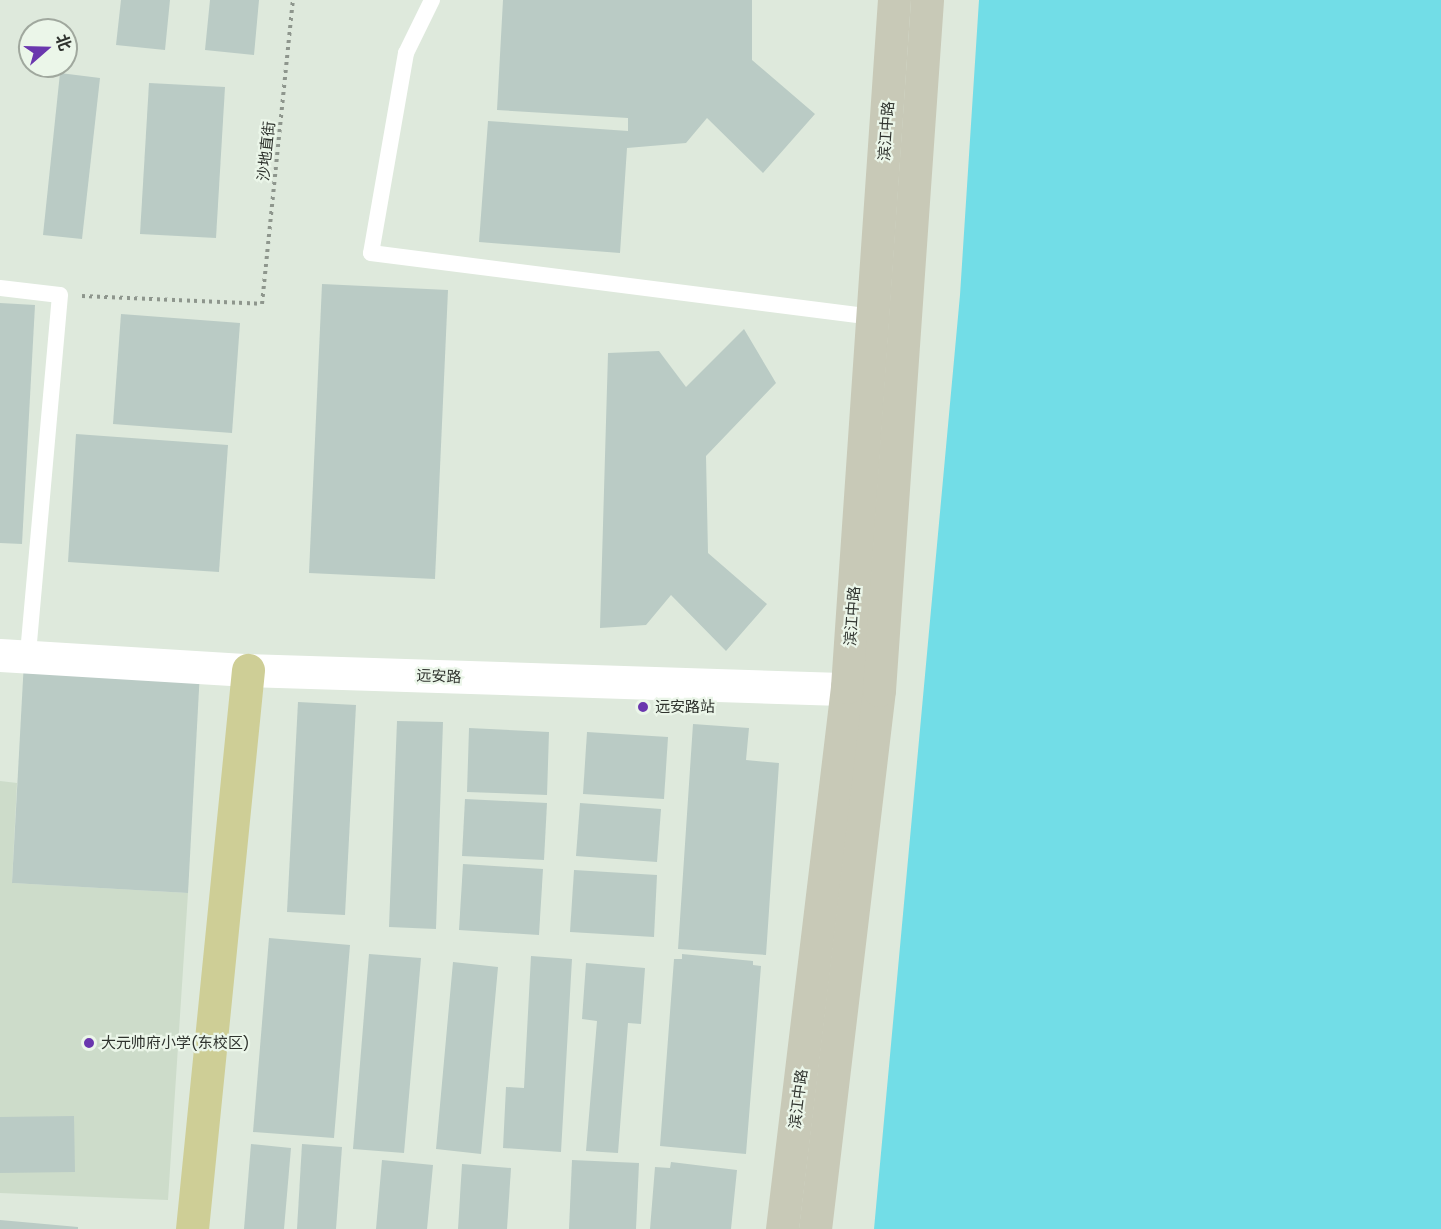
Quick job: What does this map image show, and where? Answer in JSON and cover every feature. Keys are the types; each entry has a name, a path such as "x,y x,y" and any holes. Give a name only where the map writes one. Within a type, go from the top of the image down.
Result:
{"highway":[{"path":"192,1229 223,944 248,670"}],"main road":[{"name":"滨江中路","path":"782,1229 863,688 873,317 894,0"},
{"name":"滨江中路","path":"815,1229 927,0"}],"street":[{"name":"远安路","path":"14,656 248,670 863,688"}],"lane":[{"path":"432,0 406,53 371,253 873,317"},
{"path":"0,288 60,295 14,656"}],"path":[{"name":"沙地直街","path":"60,295 262,304 293,0"}],"shaded area":[{"name":"大元帅府小学(东校区)","path":"0,781 17,783 12,883 188,893 168,1200 0,1193"}],"water":[{"path":"979,0 1441,0 1441,1229 874,1229 960,295"}],"building":[{"path":"121,0 170,0 165,50 116,45"},
{"path":"210,0 259,0 254,55 205,50"},
{"path":"503,0 752,0 752,60 815,114 763,173 707,118 686,143 627,148 620,253 479,242 488,121 628,131 628,118 497,110"},
{"path":"78,75 100,78 82,239 43,235 59,78 78,78"},
{"path":"149,83 225,87 216,238 140,234"},
{"path":"322,284 448,290 435,579 309,573"},
{"path":"0,303 35,305 22,544 0,543"},
{"path":"121,314 240,323 232,433 113,424"},
{"path":"744,329 776,383 706,456 708,553 767,604 726,651 671,595 646,625 600,628 608,353 659,351 686,387"},
{"path":"76,434 228,445 219,572 68,562"},
{"path":"24,661 200,671 188,893 12,883"},
{"path":"298,702 356,705 345,915 287,912"},
{"path":"397,721 443,722 436,929 389,927"},
{"path":"693,724 749,728 746,760 779,763 766,955 678,949"},
{"path":"469,728 549,732 547,795 467,792"},
{"path":"587,732 668,737 664,799 583,794"},
{"path":"465,799 547,803 544,860 462,856"},
{"path":"580,803 661,809 657,862 576,856"},
{"path":"463,864 543,869 539,935 459,930"},
{"path":"574,870 657,875 654,937 570,932"},
{"path":"269,938 350,945 334,1138 253,1132"},
{"path":"369,954 421,958 404,1153 353,1149"},
{"path":"682,954 753,961 753,965 761,966 746,1154 660,1146 674,959 682,959"},
{"path":"531,956 572,959 561,1152 503,1148 506,1087 524,1088"},
{"path":"453,962 498,967 481,1154 436,1149"},
{"path":"586,963 645,968 641,1024 628,1023 618,1153 586,1151 597,1021 582,1019"},
{"path":"74,1116 75,1172 0,1173 0,1117"},
{"path":"251,1144 291,1148 284,1229 244,1229"},
{"path":"302,1144 342,1147 336,1229 297,1229"},
{"path":"382,1160 433,1165 427,1229 376,1229"},
{"path":"572,1160 639,1163 636,1229 569,1229"},
{"path":"671,1162 737,1170 731,1229 650,1229 655,1167 670,1168"},
{"path":"462,1164 511,1168 507,1229 458,1229"},
{"path":"0,1220 78,1227 78,1229 0,1229"}],"place":[{"name":"远安路站","path":"643,707"},
{"name":"大元帅府小学(东校区)","path":"89,1043"}]}
